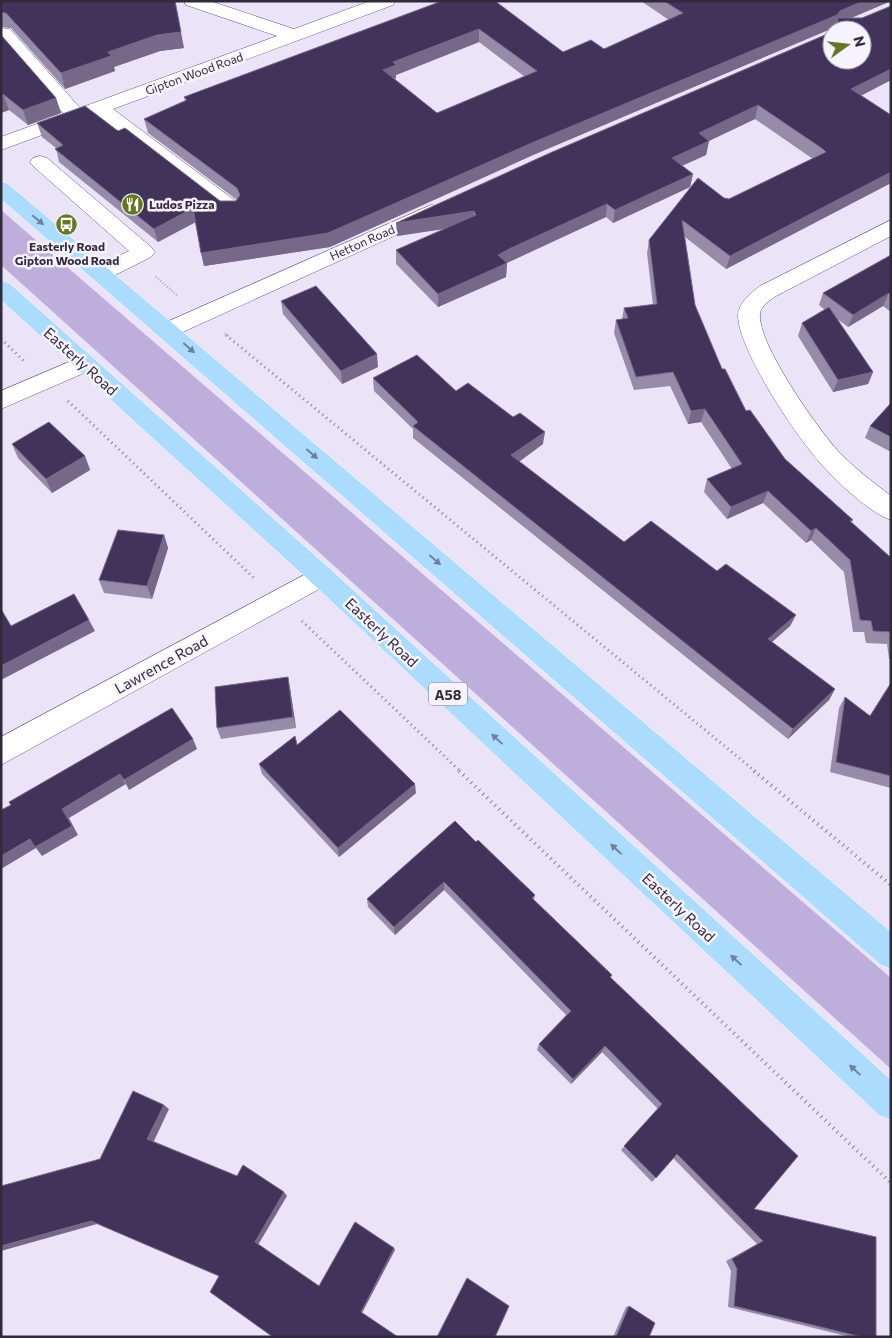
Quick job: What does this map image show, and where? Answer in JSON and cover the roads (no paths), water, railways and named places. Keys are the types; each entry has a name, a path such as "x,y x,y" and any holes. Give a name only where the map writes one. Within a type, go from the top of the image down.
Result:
{"main road":[{"path":"1,188 891,953"},
{"name":"Easterly Road","path":"1,288 83,364 321,576 891,1103"}],"street":[{"path":"192,1 296,36"},
{"name":"Gipton Wood Road","path":"1,144 387,1"},
{"path":"4,33 76,116"},
{"path":"99,108 230,208"},
{"path":"40,162 144,252 101,273"},
{"name":"Hetton Road","path":"168,330 452,201"},
{"path":"891,227 768,291 756,300 749,312 749,325 771,370 801,419 830,458 891,510"},
{"path":"6,392 83,364"},
{"name":"Lawrence Road","path":"1,752 321,576"}],"place":[{"name":"Ludos Pizza","path":"133,204"},
{"name":"Easterly Road Gipton Wood Road","path":"67,225"}]}
